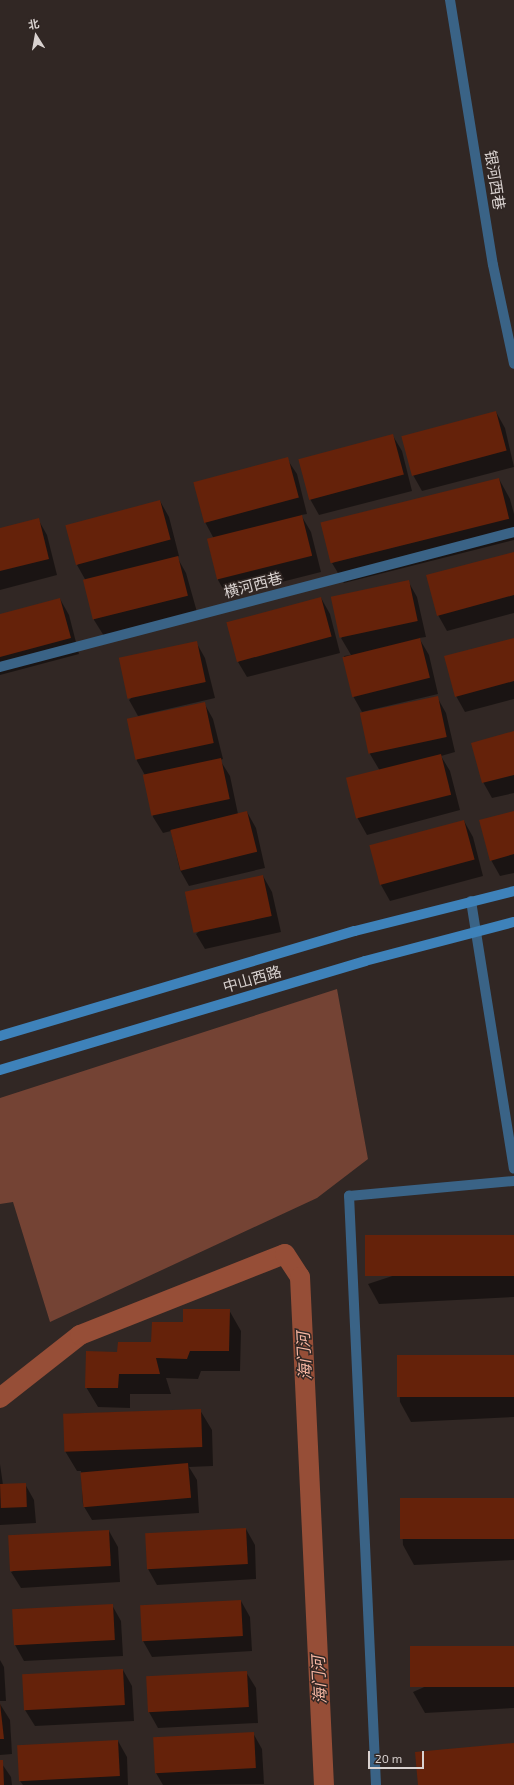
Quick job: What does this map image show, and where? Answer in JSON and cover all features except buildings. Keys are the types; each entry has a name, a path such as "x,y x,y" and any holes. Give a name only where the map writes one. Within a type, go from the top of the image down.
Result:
{"main road":[{"name":"中山西路","path":"0,1036 355,930 514,890"},
{"name":"中山西路","path":"0,1070 366,961 514,922"}],"street":[{"name":"银河西巷","path":"450,0 494,265 514,364"},
{"name":"横河西巷","path":"0,667 514,532"},
{"path":"471,901 514,1169"},
{"path":"376,1785 349,1196 514,1181"}],"shaded area":[{"path":"337,989 368,1159 317,1198 50,1322 13,1202 0,1204 0,1098"}],"waterway":[{"name":"海门河","path":"0,1398 80,1335 285,1254 300,1277 324,1785"}]}
